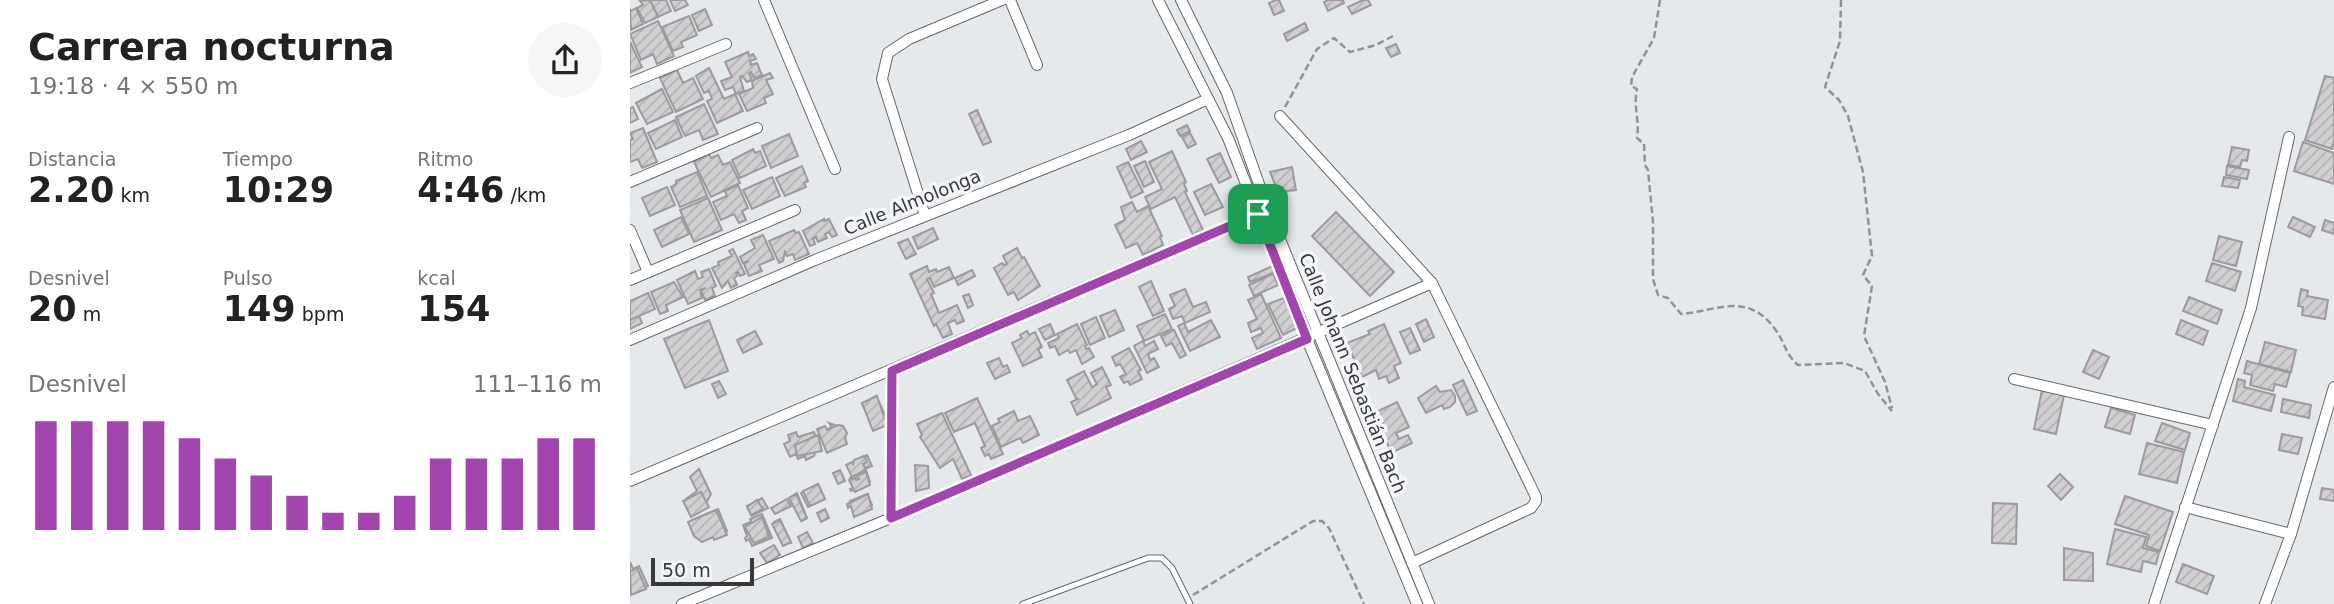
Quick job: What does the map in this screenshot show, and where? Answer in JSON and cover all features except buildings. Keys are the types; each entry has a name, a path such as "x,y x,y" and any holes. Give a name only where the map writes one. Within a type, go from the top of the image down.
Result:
{"street":[{"path":"764,0 835,169"},
{"path":"925,216 882,79 888,53 909,39 1002,0"},
{"path":"1010,0 1037,65"},
{"name":"Calle Johann Sebastián Bach","path":"1158,0 1228,138 1307,339 1417,604"},
{"name":"Calle Johann Sebastián Bach","path":"1181,0 1227,93 1268,210 1429,604"},
{"path":"630,83 726,44"},
{"name":"Calle Almolonga","path":"630,340 815,260 1129,135 1208,99"},
{"path":"1280,116 1432,283 1534,491 1536,501 1531,508 1412,563"},
{"path":"630,182 757,128"},
{"path":"2154,604 2251,308 2289,137"},
{"path":"630,280 795,210"},
{"path":"630,481 1258,214"},
{"path":"630,230 648,272"},
{"path":"682,604 891,518 1432,283"},
{"path":"891,518 892,371"},
{"path":"2014,379 2213,425"},
{"path":"2265,604 2291,534 2334,387"},
{"path":"2185,507 2291,534"}],"lane":[{"path":"1023,604 1147,558 1162,558 1172,568 1189,601"}],"path":[{"path":"1660,0 1654,38 1632,77 1631,86 1637,89 1634,102 1639,127 1637,138 1644,144 1645,165 1648,170 1653,222 1653,279 1658,295 1668,298 1681,314 1728,304 1742,306 1768,321 1777,331 1787,356 1798,365 1844,363 1865,371 1892,411 1885,382 1864,336 1872,286 1863,275 1872,256 1863,172 1848,116 1839,100 1825,87 1840,41 1841,0"},
{"path":"1280,116 1317,49 1334,38 1350,52 1376,45 1395,35"},
{"path":"1189,601 1312,521 1322,521 1329,527 1364,604"}],"route":[{"path":"1258,214 1307,339 891,518 892,371 1258,214"}]}
